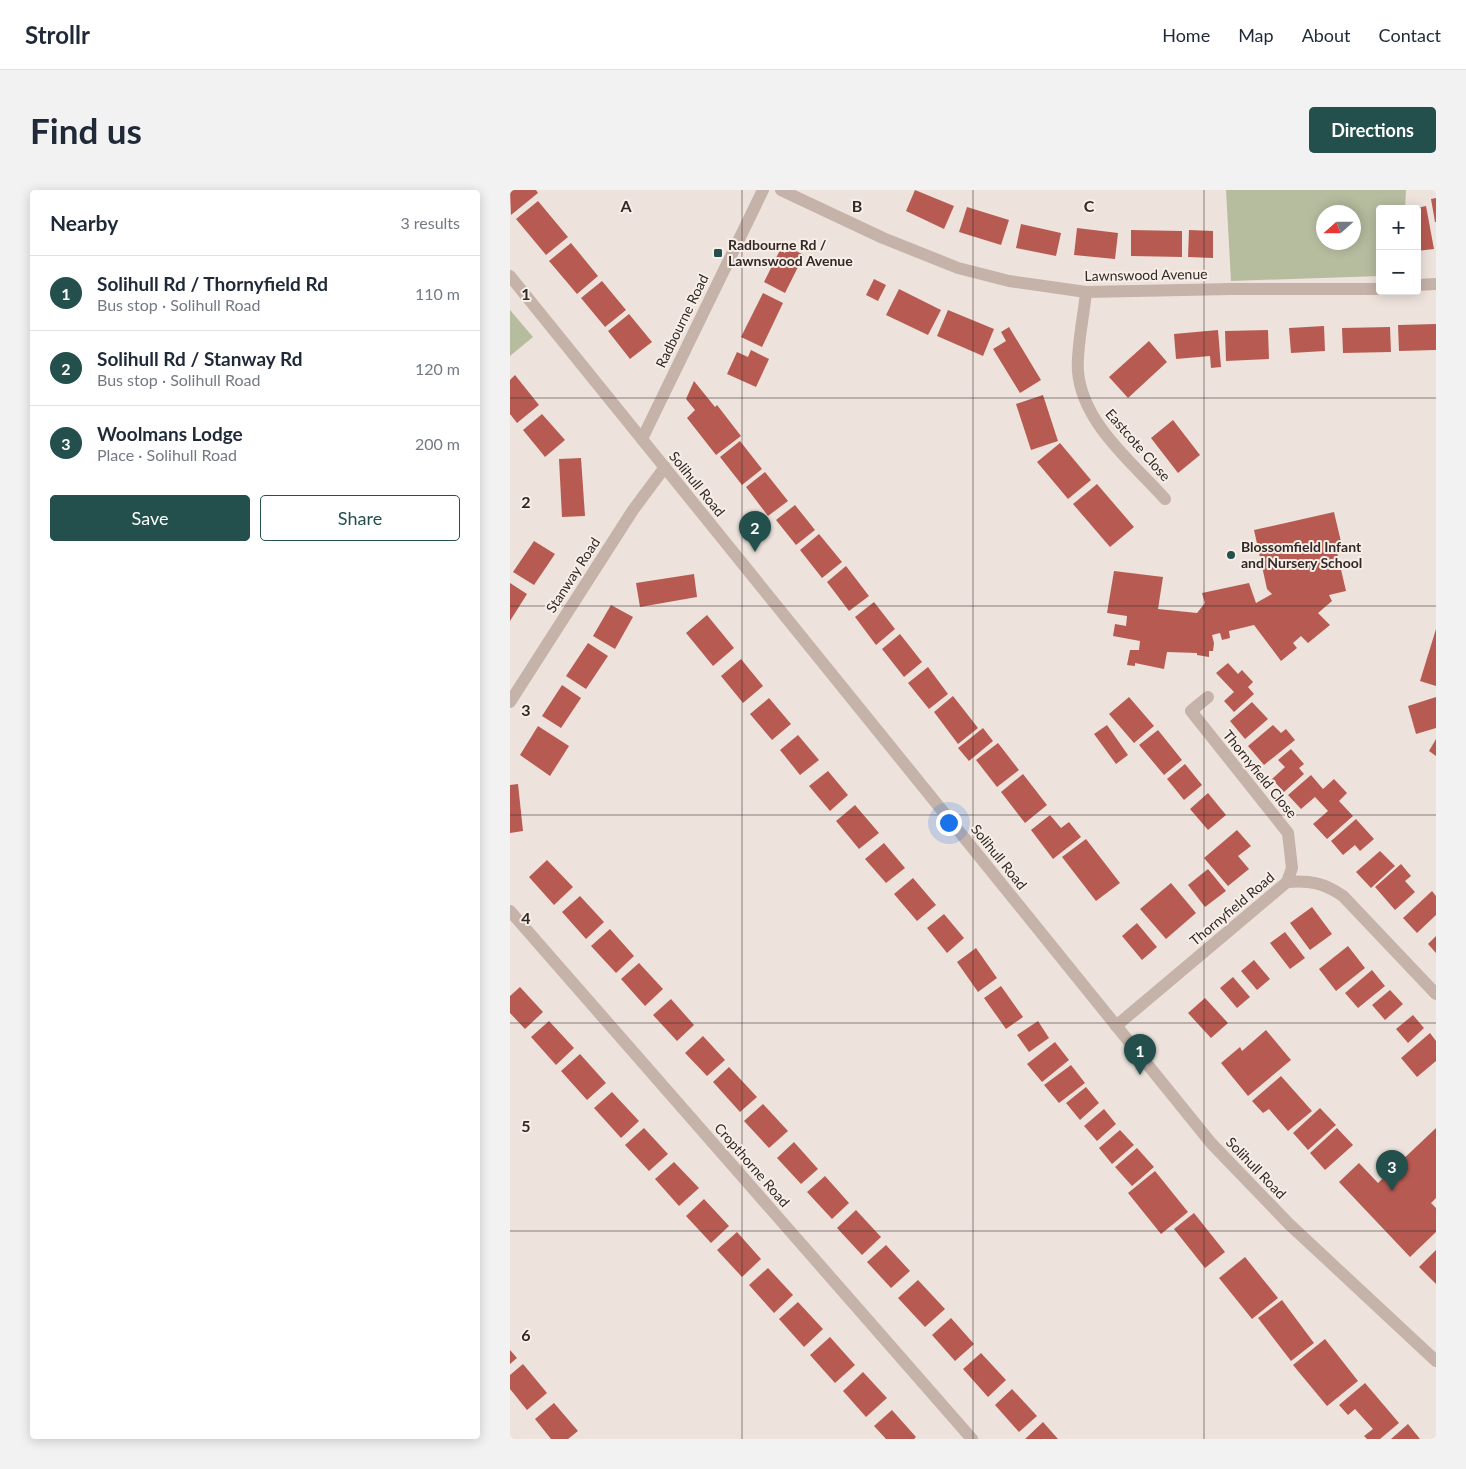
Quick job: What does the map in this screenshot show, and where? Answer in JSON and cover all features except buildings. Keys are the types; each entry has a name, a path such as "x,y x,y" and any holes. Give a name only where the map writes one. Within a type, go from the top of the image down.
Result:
{"street":[{"name":"Radbourne Road","path":"642,439 763,190"},
{"name":"Lawnswood Avenue","path":"780,190 883,238 958,268 1009,281 1086,292 1376,289"},
{"name":"Solihull Road","path":"510,276 1211,1143 1289,1224 1436,1361"},
{"path":"1421,286 1436,284"},
{"name":"Eastcote Close","path":"1086,292 1078,370 1085,400 1095,420 1165,499"},
{"name":"Stanway Road","path":"510,702 633,510 665,467"},
{"name":"Thornyfield Close","path":"1208,697 1191,711 1288,833 1292,868 1287,882"},
{"name":"Thornyfield Road","path":"1116,1026 1287,882 1315,881 1330,887 1343,896 1436,994"},
{"name":"Cropthorne Road","path":"510,911 972,1439"}],"green space":[{"path":"1226,190 1406,190 1405,205 1376,205 1376,276 1231,281"},
{"path":"510,310 533,337 510,356"}],"place":[{"name":"Radbourne Rd / Lawnswood Avenue","path":"718,253"},
{"name":"Solihull Rd / Stanway Rd","path":"755,552"},
{"name":"Blossomfield Infant and Nursery School","path":"1231,555"},
{"name":"Solihull Rd / Thornyfield Rd","path":"1140,1075"},
{"name":"Woolmans Lodge","path":"1392,1191"}]}
